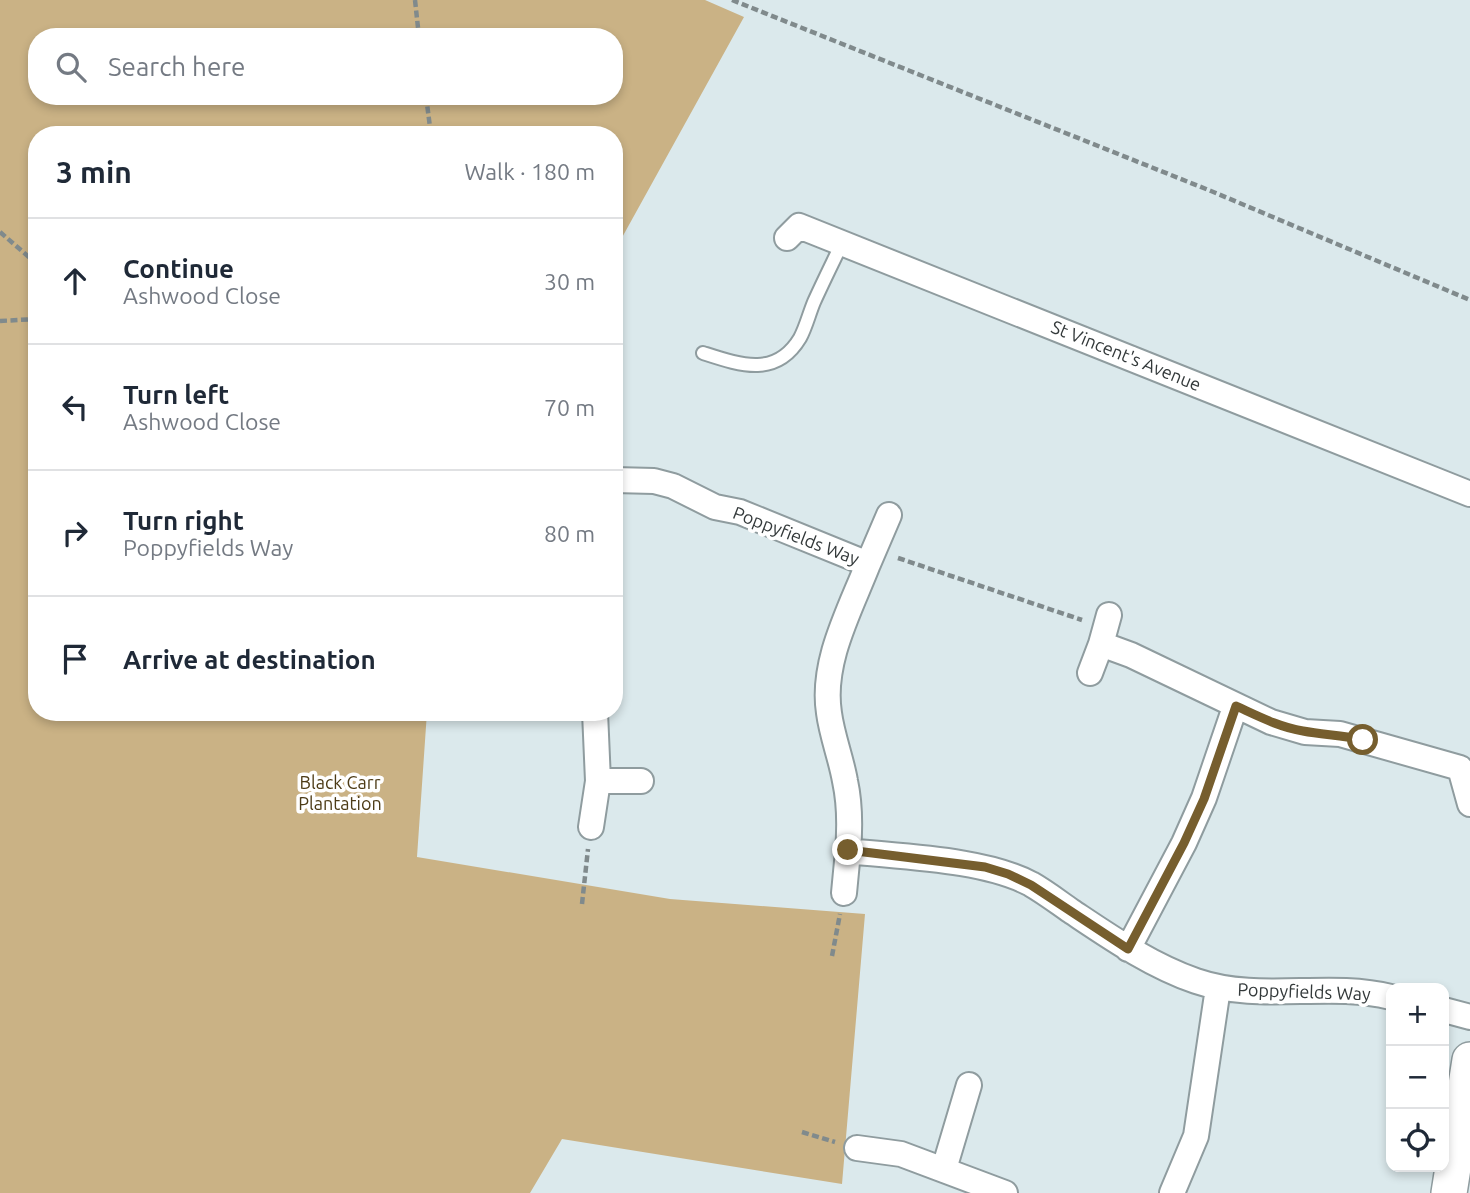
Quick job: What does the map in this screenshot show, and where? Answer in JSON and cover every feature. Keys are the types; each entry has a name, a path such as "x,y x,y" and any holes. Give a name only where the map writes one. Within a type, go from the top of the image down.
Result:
{"main road":[{"path":"1449,1193 1470,1060"}],"street":[{"name":"St Vincent's Avenue","path":"795,223 1470,494"},
{"name":"Poppyfields Way","path":"623,480 654,481 673,486 715,508 740,512 871,557 835,648 829,672 828,713 845,781 850,819 848,850 985,867 1008,874 1031,885 1128,949 1175,973 1218,988 1262,993 1352,991 1386,996"},
{"path":"871,557 890,515"},
{"path":"1090,673 1105,629 1131,654 1236,706 1286,727 1305,732 1340,734 1465,764 1470,804"},
{"path":"1128,949 1204,799 1236,706"},
{"path":"591,827 598,781 595,721"},
{"path":"598,781 641,781"},
{"path":"844,893 848,850"},
{"path":"1171,1193 1196,1136 1218,988"},
{"path":"1449,1011 1470,1017"},
{"path":"944,1169 969,1085"},
{"path":"857,1148 901,1154 1005,1193"}],"lane":[{"path":"703,353 736,363 760,365 780,361 801,336 842,243"}],"path":[{"path":"415,0 418,28"},
{"path":"732,0 1211,191 1470,300"},
{"path":"427,105 429,126"},
{"path":"0,232 28,256"},
{"path":"0,321 28,319"},
{"path":"871,557 1105,629"},
{"path":"582,904 591,827"},
{"path":"832,956 844,893"},
{"path":"802,1132 857,1148"}],"green space":[{"name":"Black Carr Plantation","path":"0,0 705,0 744,17 623,236 623,126 28,126 28,721 426,721 417,857 670,899 865,914 842,1184 562,1139 530,1193 0,1193"}],"route":[{"path":"848,850 985,867 1008,874 1031,885 1128,949 1204,799 1236,706 1286,727 1363,740"}]}
